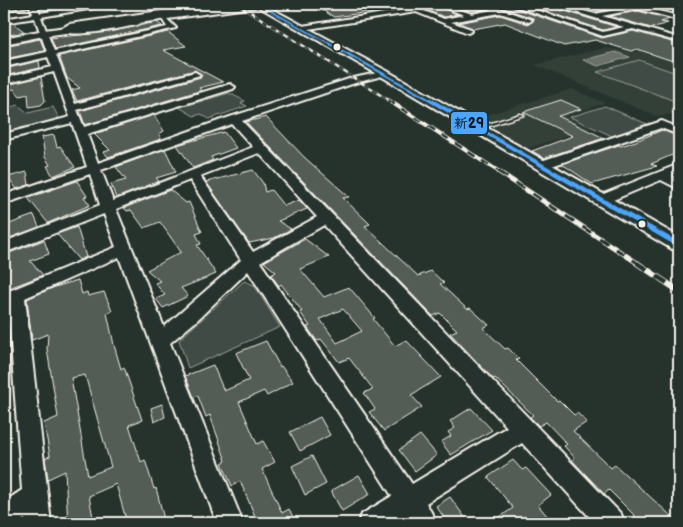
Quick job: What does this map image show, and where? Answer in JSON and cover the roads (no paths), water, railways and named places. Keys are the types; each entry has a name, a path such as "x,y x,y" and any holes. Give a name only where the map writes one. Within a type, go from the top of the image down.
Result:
{"main road":[{"path":"4,41 44,33 238,4"},
{"path":"63,30 257,4"}],"street":[{"path":"4,8 106,4"},
{"path":"199,4 211,8"},
{"path":"257,4 383,73 679,245"},
{"path":"400,4 468,31"},
{"path":"438,4 472,16"},
{"path":"480,4 536,22 581,12"},
{"path":"532,4 518,6 603,34 633,27"},
{"path":"552,4 679,40"},
{"path":"577,4 679,32"},
{"path":"623,4 679,18"},
{"path":"593,16 655,4"},
{"path":"674,4 679,5"},
{"path":"4,21 33,8"},
{"path":"33,8 55,61 108,207 230,523"},
{"path":"63,30 80,32 211,12 225,8"},
{"path":"302,28 416,10"},
{"path":"442,21 501,10"},
{"path":"4,81 55,61 172,28 164,19"},
{"path":"4,64 55,61"},
{"path":"4,200 234,120 352,81 383,73"},
{"path":"76,120 195,75"},
{"path":"4,137 230,87"},
{"path":"234,120 612,523"},
{"path":"542,165 662,124 679,132"},
{"path":"4,248 260,148"},
{"path":"601,200 679,168"},
{"path":"192,174 424,523"},
{"path":"661,176 679,185"},
{"path":"160,340 189,317 249,260 325,218"},
{"path":"38,523 10,297 125,249"},
{"path":"371,523 524,428"},
{"path":"4,518 35,497"}],"lane":[{"path":"478,128 522,115"}],"railway":[{"path":"238,4 390,101"},
{"path":"388,100 501,173"},
{"path":"499,172 639,264"},
{"path":"637,263 679,291"}]}
